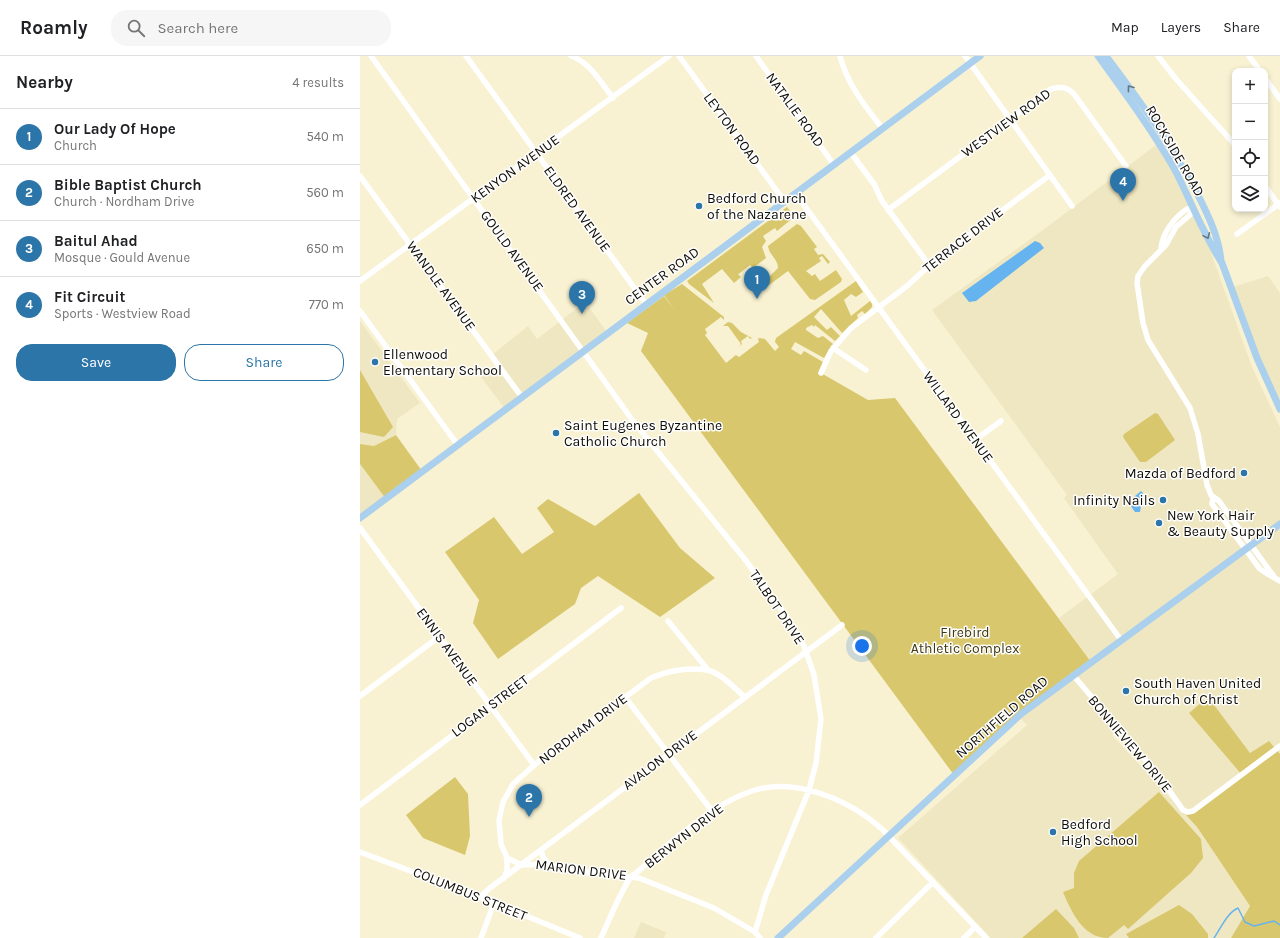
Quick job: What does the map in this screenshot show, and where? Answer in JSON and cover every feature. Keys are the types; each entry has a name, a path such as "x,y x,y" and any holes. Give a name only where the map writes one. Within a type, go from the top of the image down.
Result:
{"main road":[{"name":"CENTER ROAD","path":"360,518 521,396 796,194 882,128 980,56"},
{"name":"ROCKSIDE ROAD","path":"1098,56 1125,93 1160,147 1213,250 1222,263"},
{"name":"ROCKSIDE ROAD","path":"1106,56 1159,128 1182,166 1202,204 1220,244 1222,263 1257,358 1280,409"},
{"name":"NORTHFIELD ROAD","path":"778,938 1018,716 1280,524"}],"street":[{"name":"GOULD AVENUE","path":"371,56 583,350"},
{"name":"ELDRED AVENUE","path":"466,56 646,304"},
{"path":"571,56 584,62 590,67 612,98"},
{"name":"KENYON AVENUE","path":"360,280 669,56"},
{"name":"LEYTON ROAD","path":"679,56 785,202"},
{"name":"NATALIE ROAD","path":"756,56 834,165"},
{"path":"840,56 847,76 858,96 882,128"},
{"path":"965,56 1072,206"},
{"path":"1158,56 1176,79 1232,142"},
{"path":"1249,56 1258,68"},
{"path":"1268,82 1280,99"},
{"name":"WESTVIEW ROAD","path":"888,210 1051,89 1063,87 1075,95 1126,166"},
{"path":"851,153 874,184 888,210 929,265"},
{"name":"TERRACE DRIVE","path":"821,372 833,348 851,328 907,286 929,265 1050,175"},
{"name":"WANDLE AVENUE","path":"360,176 521,396"},
{"path":"1237,234 1279,204 1268,190"},
{"name":"WILLARD AVENUE","path":"796,194 1121,640"},
{"path":"1202,204 1192,209 1191,214 1176,227 1166,244 1138,276 1137,283 1143,323 1152,349 1182,393 1190,408 1198,434 1205,476 1213,498 1219,501 1248,548 1277,579"},
{"path":"360,311 457,444"},
{"path":"833,348 866,370"},
{"name":"TALBOT DRIVE","path":"583,350 633,421 747,562 791,623 806,651 815,681 821,719 816,763 809,790 766,894 755,932"},
{"path":"975,440 1002,421"},
{"name":"ENNIS AVENUE","path":"360,528 534,765"},
{"name":"LOGAN STREET","path":"360,805 621,608"},
{"path":"668,621 708,670 725,680 745,697"},
{"name":"AVALON DRIVE","path":"480,897 669,753 842,625"},
{"path":"360,696 440,636"},
{"path":"690,670 696,663 696,657"},
{"name":"NORDHAM DRIVE","path":"504,878 507,870 507,858 501,844 498,820 503,802 513,784 534,765 651,678 662,673 708,670"},
{"name":"BONNIEVIEW DRIVE","path":"1073,675 1160,777 1183,810 1188,812 1193,811 1272,753"},
{"path":"625,697 712,811"},
{"path":"1272,753 1280,746"},
{"path":"1272,753 1280,752"},
{"name":"BERWYN DRIVE","path":"602,938 613,909 631,876 659,851 712,811 735,797 753,790 772,787 809,790 867,816 889,836 986,938"},
{"path":"541,850 543,857 549,865"},
{"name":"COLUMBUS STREET","path":"360,852 480,897 580,938"},
{"name":"MARION DRIVE","path":"507,858 522,864 549,865 570,870 639,878 714,908 755,932 760,938"},
{"path":"876,938 933,882"},
{"path":"481,938 494,903"},
{"path":"964,938 975,927"}],"shaded area":[{"path":"1156,145 1172,169 1209,247 1252,367 1280,427 1280,754 1269,741 1250,753 1207,697 1189,713 1242,775 1188,812 1119,729 1112,735 1197,827 1250,906 1231,938 991,938 898,838 1027,725 1018,716 1090,661 1059,618 1118,574 1064,498 1067,495 932,310 1043,230"},
{"path":"1268,276 1280,293 1280,409 1230,288"},
{"path":"585,302 607,332 505,409 481,377 498,364 492,355 528,326 537,339"},
{"name":"Ellenwood Elementary School","path":"360,321 420,403 397,419 396,435 374,446 360,444"},
{"path":"360,464 386,499 360,518"},
{"path":"641,922 666,932 664,938 634,938"}],"green space":[{"path":"787,207 793,215 793,218 777,231 775,228 763,236 766,241 762,247 766,258 753,268 750,265 738,274 741,277 734,283 722,269 702,284 714,303 689,284 687,281"},
{"path":"797,224 801,226 817,247 814,249 818,255 823,254 830,262 828,264 822,256 819,258 821,261 806,271 812,276 815,274 820,281 836,270 842,279 841,282 815,300 810,299 788,271 765,288 761,285 778,268 777,262 768,246"},
{"name":"FIrebird Athletic Complex","path":"856,281 863,292 856,297 851,294 844,300 851,316 870,301 872,307 865,314 862,311 857,315 858,318 842,333 821,309 814,317 827,330 831,327 840,336 835,341 815,325 814,327 812,325 806,328 806,330 818,338 823,336 833,344 824,358 795,342 791,349 801,355 804,351 823,362 818,374 821,373 868,400 895,398 1091,662 1021,714 954,775 641,351 648,333 627,323 664,296 675,311 664,295 682,284 724,317 724,320 721,317 705,329 707,333 705,335 726,363 736,355 739,357 759,342 759,338 765,339 775,351 779,347 775,342 776,338"},
{"path":"728,322 732,323 741,332 752,338 750,339 748,336 741,341 742,344 739,347 741,344 728,326 723,326"},
{"path":"360,370 393,427 384,437 360,432"},
{"path":"1155,413 1158,414 1175,440 1146,462 1140,462 1123,437 1124,434"},
{"path":"396,435 422,471 386,499 360,464 360,444 374,446"},
{"path":"639,493 680,548 715,578 660,617 598,576 581,588 575,604 498,659 473,623 479,600 445,552 494,517 522,554 554,532 537,508 548,499 595,526"},
{"path":"1208,697 1250,753 1269,741 1280,754 1280,938 1231,938 1250,906 1197,827 1186,815 1242,775 1189,713"},
{"path":"455,777 468,794 470,836 465,855 423,838 406,815"},
{"path":"1159,792 1201,839 1203,858 1191,873 1128,929 1124,925 1108,938 1099,937 1079,922 1063,892 1074,888 1074,873 1079,861"},
{"path":"1179,905 1192,914 1208,934 1208,938 1129,938 1126,934"},
{"path":"1056,909 1074,928 1079,938 1022,938"}],"water":[{"path":"1035,241 1040,243 1044,248 976,301 969,302 962,293"},
{"path":"1141,491 1143,493 1140,512 1135,512 1128,502"}],"waterway":[{"path":"1214,938 1227,917 1238,908 1245,922 1254,926 1274,921 1280,925"}],"place":[{"name":"Fit Circuit","path":"1123,201"},
{"name":"Bedford Church of the Nazarene","path":"699,206"},
{"name":"Our Lady Of Hope","path":"757,299"},
{"name":"Baitul Ahad","path":"582,314"},
{"name":"Ellenwood Elementary School","path":"375,362"},
{"name":"Saint Eugenes Byzantine Catholic Church","path":"556,433"},
{"name":"Mazda of Bedford","path":"1244,473"},
{"name":"Infinity Nails","path":"1163,500"},
{"name":"New York Hair & Beauty Supply","path":"1159,523"},
{"name":"South Haven United Church of Christ","path":"1126,691"},
{"name":"Bible Baptist Church","path":"529,817"},
{"name":"Bedford High School","path":"1053,832"}]}
